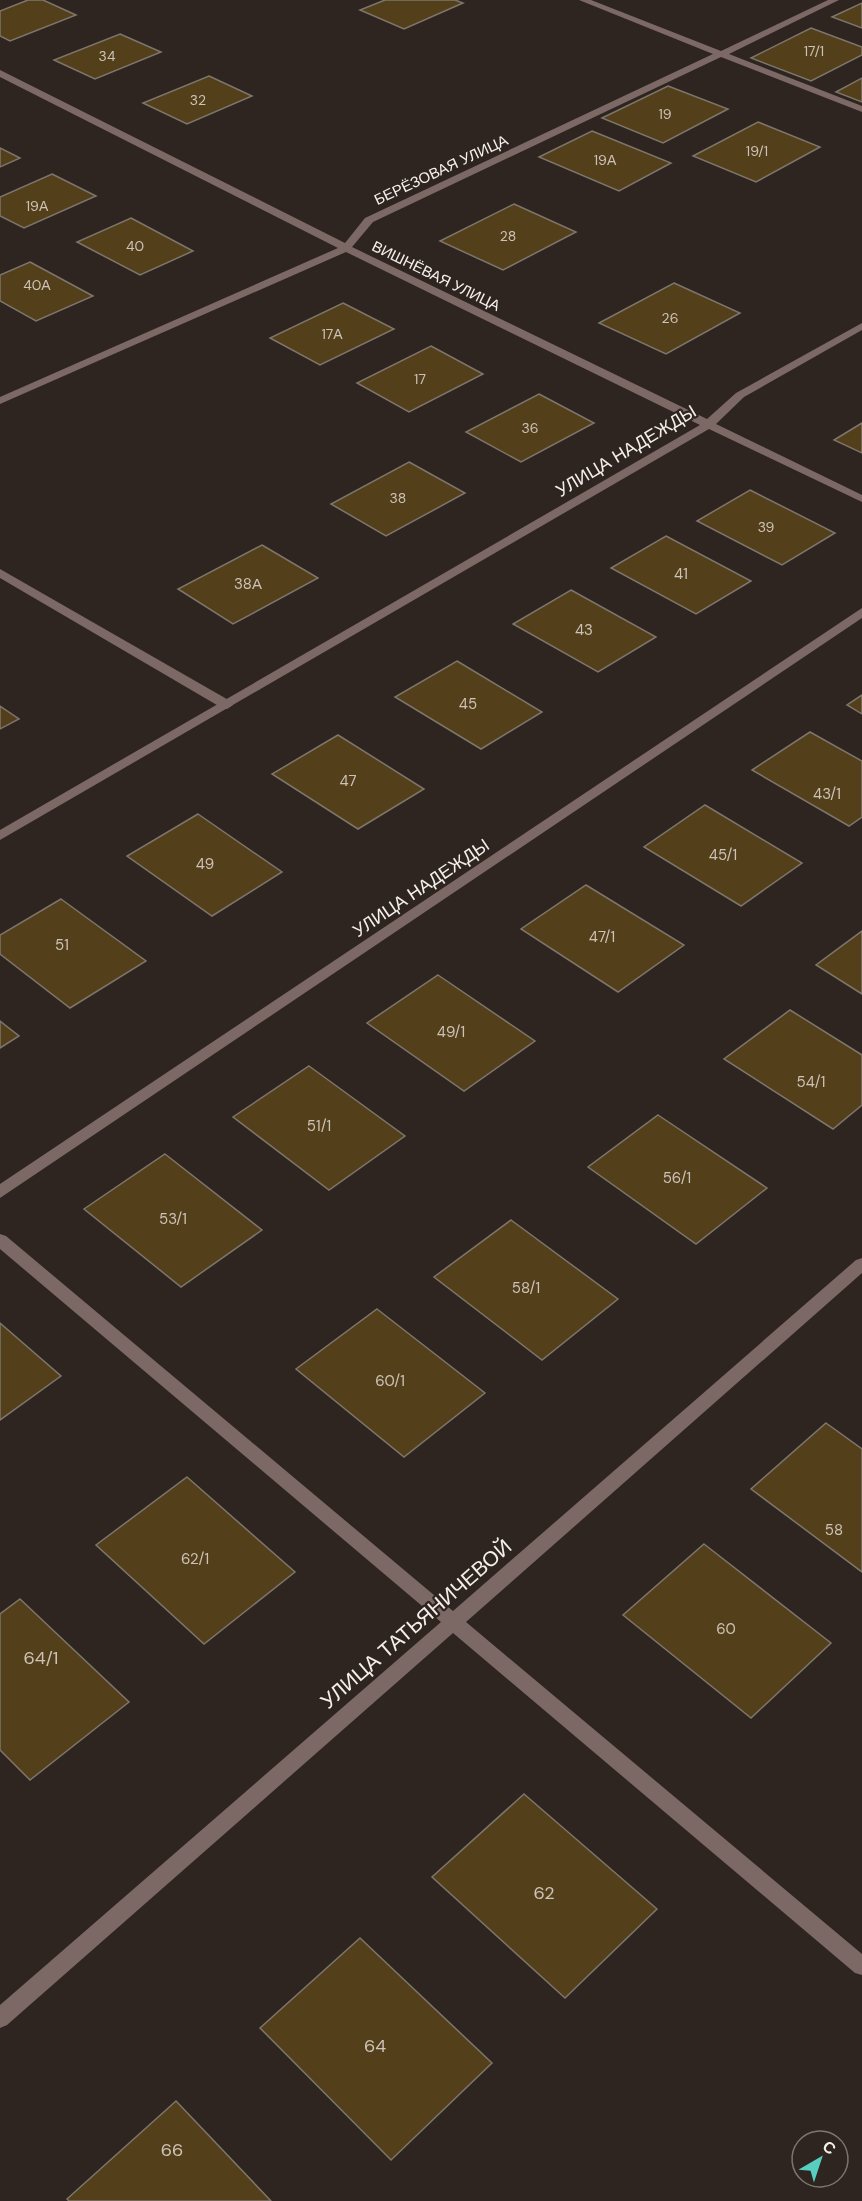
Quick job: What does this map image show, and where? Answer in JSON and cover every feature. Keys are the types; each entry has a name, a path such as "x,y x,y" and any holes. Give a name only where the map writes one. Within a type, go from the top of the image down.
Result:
{"street":[{"path":"583,0 862,109"},
{"name":"БЕРЁЗОВАЯ УЛИЦА","path":"0,401 346,248 369,220 836,0"},
{"name":"ВИШНЁВАЯ УЛИЦА","path":"0,73 346,248 862,499"},
{"name":"УЛИЦА НАДЕЖДЫ","path":"0,836 708,425 740,395 862,326"},
{"path":"0,573 227,705"},
{"name":"УЛИЦА НАДЕЖДЫ","path":"0,1192 862,612"},
{"path":"0,1240 862,1966"},
{"name":"УЛИЦА ТАТЬЯНИЧЕВОЙ","path":"0,2018 862,1264"}],"building":[{"path":"28,0 43,0 76,15 10,41 0,36 0,11"},
{"path":"385,0 455,0 463,3 404,29 360,10"},
{"path":"862,3 862,28 832,17"},
{"path":"811,28 862,47 862,55 811,81 751,58"},
{"path":"120,34 161,52 95,79 54,60"},
{"path":"209,76 252,96 187,124 143,103"},
{"path":"862,78 862,102 836,92"},
{"path":"668,86 728,109 663,143 602,118"},
{"path":"758,122 820,147 756,182 693,156"},
{"path":"592,131 671,163 619,191 539,157"},
{"path":"0,148 20,158 0,167"},
{"path":"52,174 96,196 24,228 0,216 0,197"},
{"path":"514,204 576,232 503,270 440,241"},
{"path":"131,218 193,251 140,275 77,242"},
{"path":"30,262 93,296 36,321 0,301 0,275"},
{"path":"674,283 740,313 666,354 599,323"},
{"path":"343,303 394,329 320,365 270,338"},
{"path":"431,346 483,374 409,412 357,383"},
{"path":"539,394 594,423 521,462 466,432"},
{"path":"862,423 862,453 834,440"},
{"path":"409,462 465,493 386,536 331,504"},
{"path":"750,490 835,533 782,565 697,521"},
{"path":"666,536 751,581 696,614 611,568"},
{"path":"262,545 318,578 233,624 178,589"},
{"path":"571,590 656,637 598,672 513,624"},
{"path":"457,661 542,712 481,749 395,697"},
{"path":"862,695 862,714 847,705"},
{"path":"0,706 19,719 0,729"},
{"path":"810,732 862,761 862,817 849,826 752,770"},
{"path":"338,735 424,789 358,829 272,774"},
{"path":"705,805 802,863 741,906 644,847"},
{"path":"198,814 282,872 212,916 127,856"},
{"path":"586,885 684,945 618,992 521,929"},
{"path":"61,899 146,961 70,1008 0,954 0,935"},
{"path":"862,931 862,994 816,965"},
{"path":"438,975 535,1041 464,1091 367,1023"},
{"path":"790,1010 862,1055 862,1105 833,1129 724,1059"},
{"path":"0,1021 19,1036 0,1048"},
{"path":"309,1066 405,1136 329,1190 233,1117"},
{"path":"658,1115 767,1188 696,1244 588,1167"},
{"path":"165,1154 262,1230 181,1287 84,1209"},
{"path":"511,1220 618,1299 542,1360 434,1277"},
{"path":"377,1309 485,1393 404,1457 296,1369"},
{"path":"0,1323 61,1376 0,1420"},
{"path":"826,1423 862,1449 862,1572 751,1489"},
{"path":"187,1477 295,1572 204,1644 96,1545"},
{"path":"704,1544 831,1643 751,1718 623,1615"},
{"path":"20,1599 129,1702 30,1780 0,1750 0,1614"},
{"path":"524,1794 657,1909 565,1998 432,1877"},
{"path":"360,1938 492,2063 391,2160 260,2028"},
{"path":"176,2101 271,2201 69,2201 67,2199"}]}
